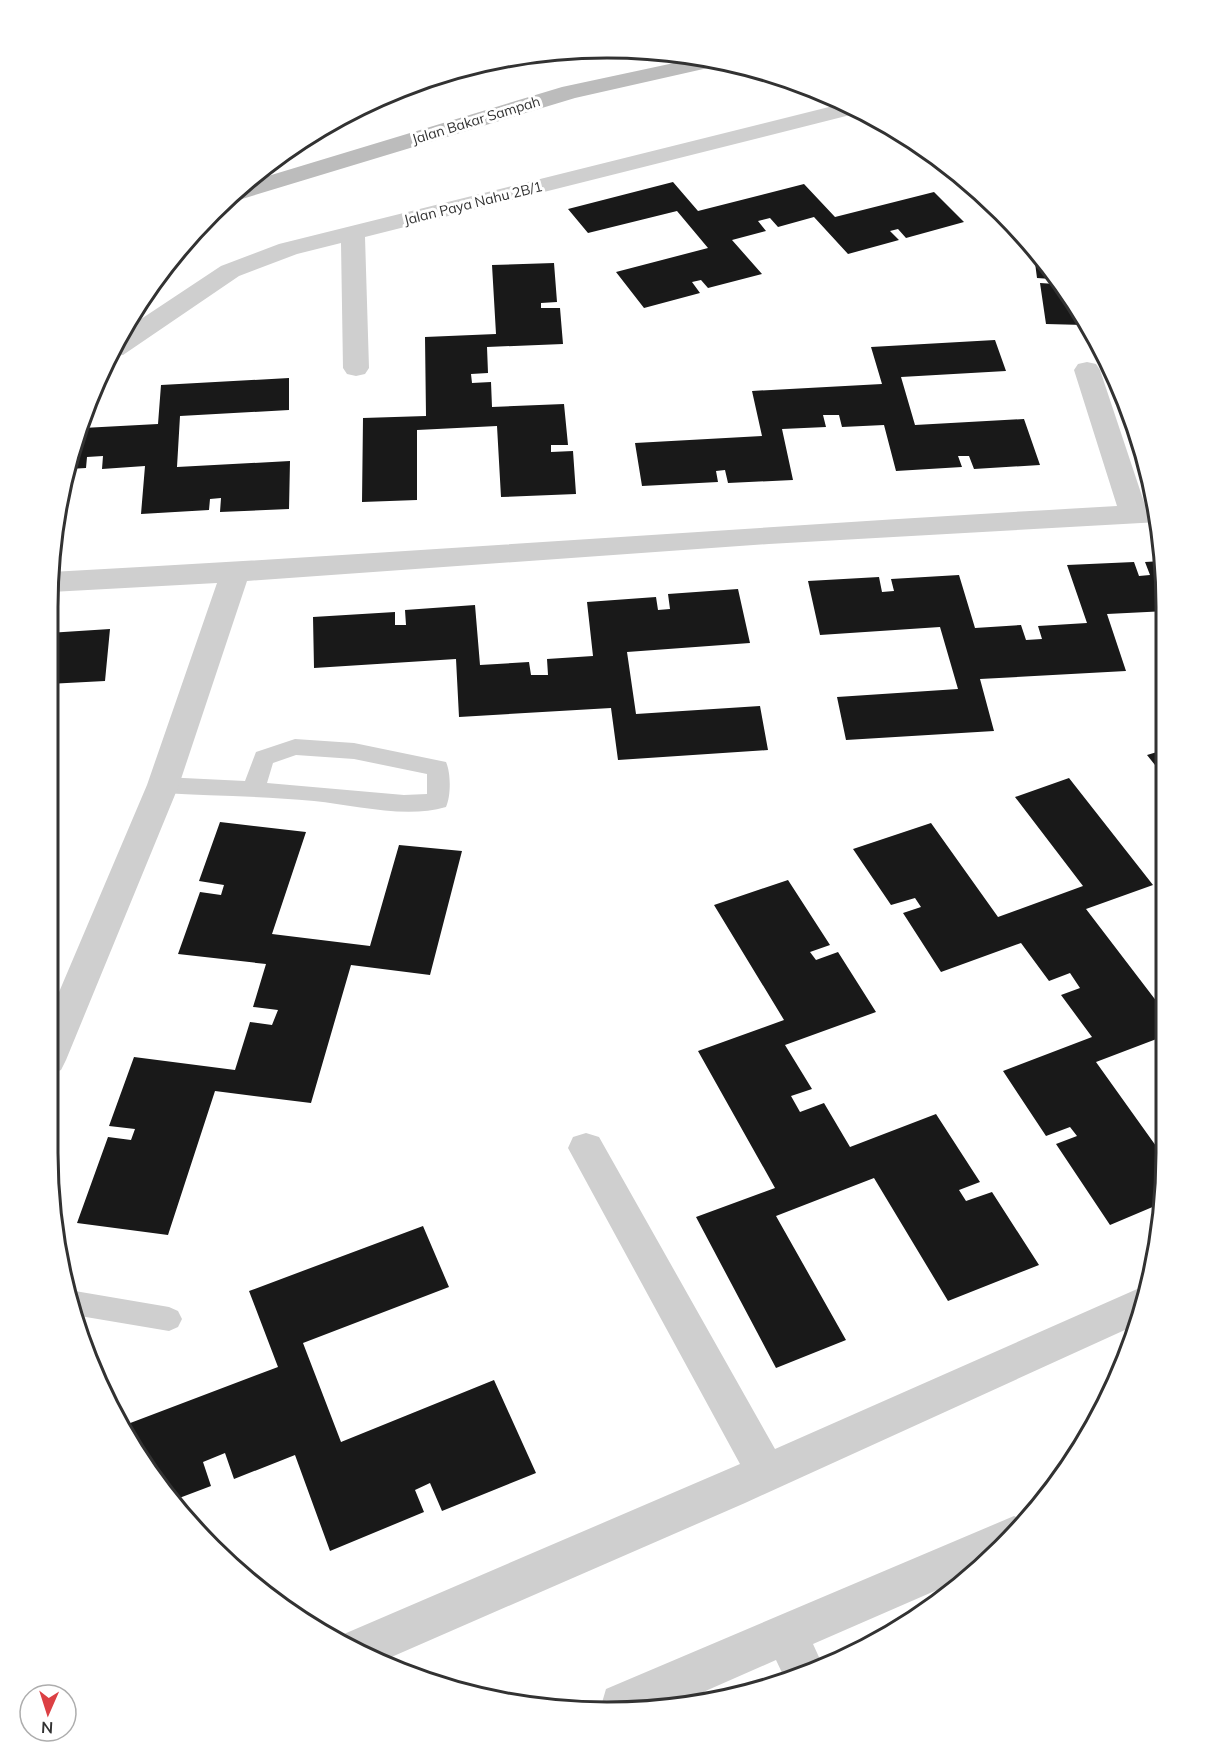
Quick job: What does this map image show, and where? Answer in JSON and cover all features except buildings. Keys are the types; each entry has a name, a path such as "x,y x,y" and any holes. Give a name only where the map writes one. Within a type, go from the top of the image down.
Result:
{"main road":[{"name":"Jalan Bakar Sampah","path":"254,188 570,92 694,66"}],"street":[{"name":"Jalan Paya Nahu 2B/1","path":"129,339 230,271 288,249 842,111"},
{"path":"353,234 356,368"},
{"path":"59,582 235,572 769,535 1146,514 1087,370"},
{"path":"58,1036 163,785 235,572"},
{"path":"586,1149 766,1471"},
{"path":"365,1646 1134,1308"},
{"path":"635,1701 795,1654 985,1551"}],"lane":[{"path":"163,785 254,788 404,803 438,801 438,768 354,751 295,747 264,758 254,788"},
{"path":"80,1304 169,1319"}]}
